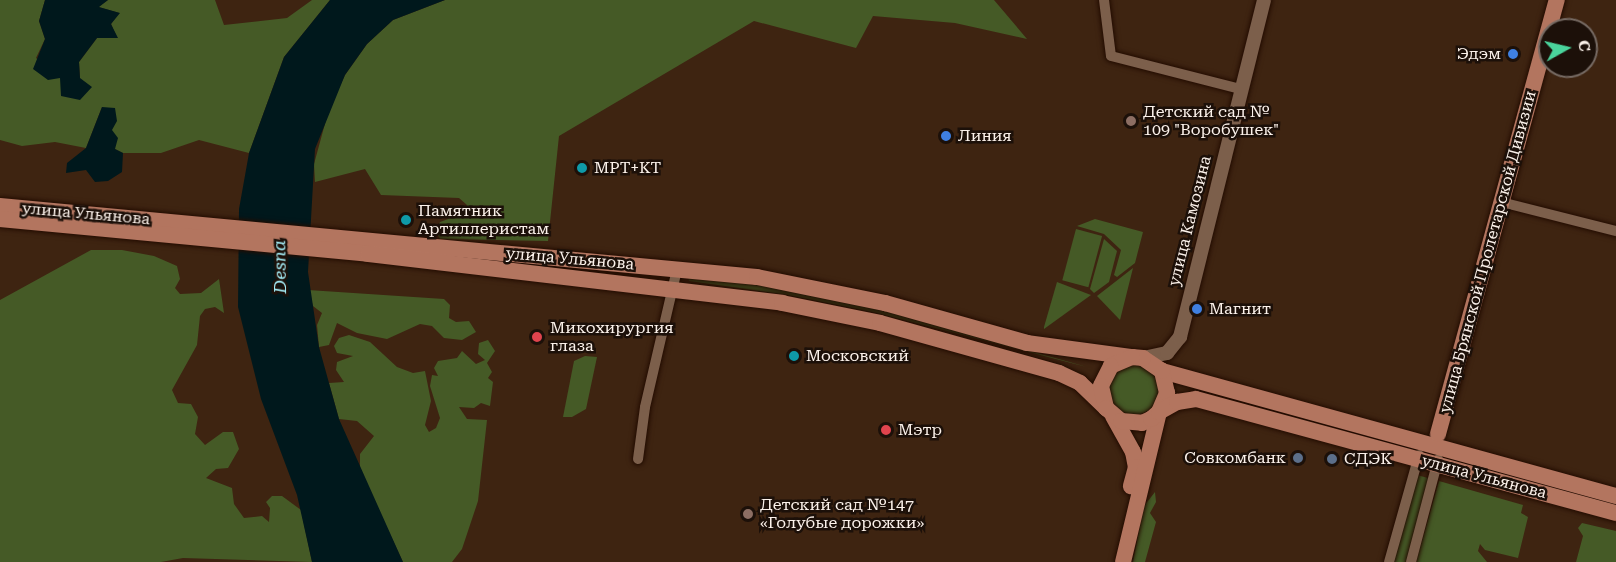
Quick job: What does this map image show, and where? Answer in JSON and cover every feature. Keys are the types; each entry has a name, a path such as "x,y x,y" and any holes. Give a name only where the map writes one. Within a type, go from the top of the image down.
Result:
{"main road":[{"name":"улица Брянской Пролетарской Дивизии","path":"1439,449 1501,202 1557,0"},
{"name":"улица Ульянова","path":"0,206 27,215 369,247 677,269 796,284 885,303 1027,343 1138,357"},
{"name":"улица Ульянова","path":"0,219 27,215"},
{"name":"улица Ульянова","path":"369,247 782,303 885,325 1059,373 1080,383 1109,411"},
{"path":"1112,562 1136,467 1133,452 1109,411 1101,386 1104,375 1121,360 1138,357 1162,371 1167,393 1159,412 1149,462 1123,562"},
{"name":"улица Ульянова","path":"1162,371 1420,451"},
{"name":"улица Ульянова","path":"1159,412 1177,402 1196,399 1420,451 1439,449 1616,496"},
{"path":"1109,411 1121,421 1142,423 1159,412"},
{"name":"улица Ульянова","path":"1439,449 1616,513"}],"street":[{"path":"1104,0 1111,56 1240,89"},
{"name":"улица Камозина","path":"1138,357 1167,353 1180,337 1264,0"},
{"path":"1501,202 1616,231"},
{"path":"638,459 645,407 675,288 677,269"},
{"name":"улица Брянской Пролетарской Дивизии","path":"1411,562 1439,449 1420,451"},
{"path":"1389,562 1420,451"}],"green space":[{"path":"0,0 45,0 39,21 45,39 36,58 60,78 80,78 79,62 97,38 117,38 111,24 119,13 98,7 108,0 215,0 224,25 287,18 312,0 330,0 284,57 249,153 199,140 161,153 123,153 115,149 102,107 86,148 55,142 22,146 0,140"},
{"path":"445,0 994,0 1027,39 955,23 873,16 856,48 754,21 559,136 548,241 440,239 436,231 440,222 462,214 467,205 459,198 381,195 365,169 315,182 314,164 329,109 345,75 367,44 393,20"},
{"path":"1095,219 1143,232 1135,263 1117,277 1114,275 1121,250 1104,234 1077,226"},
{"path":"1076,229 1102,236 1088,287 1062,280"},
{"path":"1104,239 1117,251 1109,282 1094,293 1090,289"},
{"path":"91,250 122,250 154,256 177,266 180,279 175,288 180,294 201,293 219,279 224,313 215,307 205,309 200,316 197,345 172,390 178,403 191,404 198,417 195,434 205,445 223,432 233,432 239,449 228,468 216,469 206,478 232,488 234,504 244,518 262,516 269,522 270,508 266,502 272,496 282,496 301,510 312,562 183,558 161,562 0,562 0,300"},
{"path":"1133,268 1120,320 1097,296"},
{"path":"688,277 772,287 874,307 1087,367 873,312 788,295 689,281"},
{"path":"1057,282 1091,295 1044,329 1044,327"},
{"path":"308,290 444,299 450,305 449,318 456,322 469,321 476,332 462,340 444,338 432,326 420,324 387,339 357,333 337,323 329,345 319,347 317,325 322,313 313,306"},
{"path":"349,335 370,342 397,367 413,373 425,371 431,401 425,425 429,432 436,428 440,418 430,386 432,375 438,376 434,368 438,361 457,358 462,351 476,364 485,360 478,354 479,343 488,340 495,351 487,363 492,372 488,378 493,382 490,406 481,403 474,408 459,407 467,419 487,420 478,501 462,549 452,562 403,562 360,470 360,454 374,436 357,421 339,419 329,383 344,382 336,370 337,362 353,356 337,353 334,346 339,338"},
{"path":"585,356 597,357 586,409 572,417 563,417 574,361"},
{"path":"1129,365 1139,365 1152,372 1159,385 1159,395 1152,408 1139,415 1129,415 1120,411 1113,404 1109,395 1109,385 1113,376 1120,369"},
{"path":"1417,475 1432,479 1410,562 1394,562"},
{"path":"1439,481 1523,505 1521,513 1528,517 1518,558 1485,550 1480,544 1478,551 1487,562 1416,562"},
{"path":"1155,492 1156,502 1150,513 1156,522 1145,562 1133,562 1144,506"},
{"path":"1582,523 1616,531 1616,562 1576,562 1583,536 1578,528"}],"water":[{"path":"45,0 108,0 99,7 120,13 111,24 118,38 97,38 79,62 80,78 92,87 80,100 61,96 60,78 48,80 33,69 45,39 39,21"},
{"name":"Desna","path":"330,0 445,0 393,20 367,44 345,75 315,149 308,272 319,347 339,419 403,562 312,562 297,495 261,399 238,307 239,209 249,153 284,57"},
{"path":"102,107 115,108 117,121 112,130 118,138 115,149 123,153 122,172 108,181 95,182 86,170 66,173 67,163 86,148"}],"place":[{"name":"Эдэм","path":"1513,54"},
{"name":"Детский сад № 109 \"Воробушек\"","path":"1131,121"},
{"name":"Линия","path":"946,136"},
{"name":"МРТ+КТ","path":"582,168"},
{"name":"Памятник Артиллеристам","path":"406,220"},
{"name":"Магнит","path":"1197,309"},
{"name":"Микохирургия глаза","path":"537,337"},
{"name":"Московский","path":"794,356"},
{"name":"Мэтр","path":"886,430"},
{"name":"Совкомбанк","path":"1298,458"},
{"name":"СДЭК","path":"1332,459"},
{"name":"Детский сад №147 «Голубые дорожки»","path":"748,514"}]}
